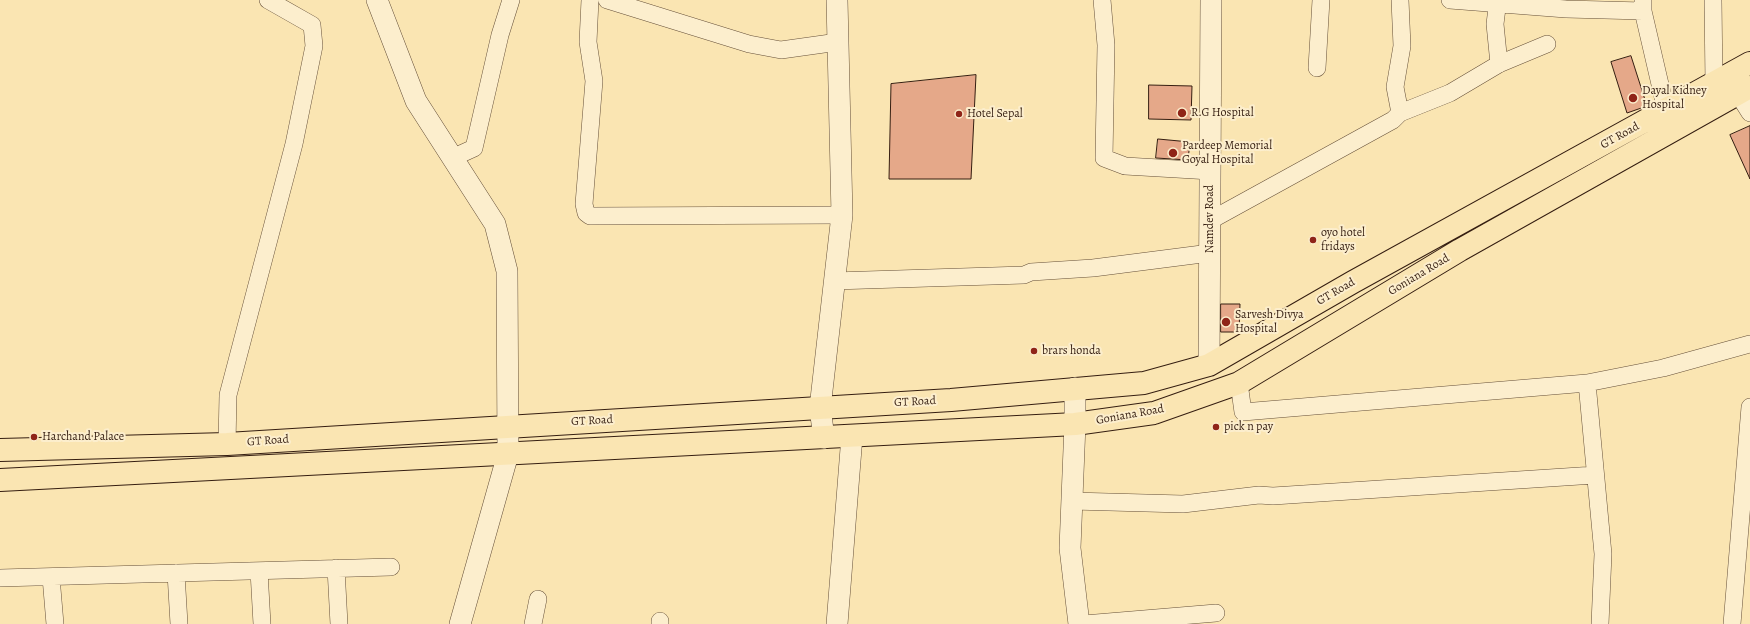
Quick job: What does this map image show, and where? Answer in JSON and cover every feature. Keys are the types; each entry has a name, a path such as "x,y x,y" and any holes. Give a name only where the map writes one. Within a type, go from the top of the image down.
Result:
{"main road":[{"name":"GT Road","path":"0,450 226,444 951,400 1144,383 1209,365 1352,282 1673,119 1714,84 1750,63"},
{"name":"Goniana Road","path":"1075,424 1154,413 1239,383 1460,250 1673,119 1744,91"},
{"name":"GT Road","path":"0,480 1075,424"}],"street":[{"path":"226,444 228,395 294,144 314,46 312,26 268,0"},
{"path":"377,0 416,101 494,224 506,271 508,454 460,624"},
{"path":"452,158 474,148 500,35 511,0"},
{"path":"590,0 588,42 594,81 584,204 586,213 590,216 842,215"},
{"path":"607,0 750,44 781,50 838,42"},
{"path":"824,438 820,408 842,215 837,0"},
{"path":"1102,0 1106,45 1104,158 1125,166 1211,171"},
{"name":"Namdev Road","path":"1209,365 1211,220 1211,0"},
{"path":"1317,68 1321,0"},
{"path":"1400,0 1402,46 1395,88 1400,113"},
{"path":"1450,0 1498,2 1566,9 1643,6 1673,119"},
{"path":"1713,0 1714,84"},
{"path":"1498,2 1495,24 1499,64"},
{"path":"1211,220 1393,120 1400,113 1450,93 1499,64 1546,44"},
{"path":"1744,91 1750,113"},
{"path":"834,281 1024,275 1031,272 1093,268 1210,253"},
{"path":"1239,383 1243,412 1587,383 1663,368 1750,344"},
{"path":"1587,383 1603,554 1600,624"},
{"path":"1075,388 1070,548 1080,624"},
{"path":"1732,624 1750,407"},
{"path":"837,624 852,436"},
{"path":"1072,501 1183,504 1259,495 1273,496 1595,475"},
{"path":"0,578 391,566"},
{"path":"336,568 339,624"},
{"path":"259,571 262,624"},
{"path":"176,573 179,624"},
{"path":"51,577 55,624"},
{"path":"533,624 538,599"},
{"path":"1084,624 1216,613"}],"building":[{"path":"1631,56 1647,106 1627,113 1611,62"},
{"path":"976,75 971,179 889,179 891,84"},
{"path":"1149,85 1192,86 1191,120 1149,119"},
{"path":"1750,126 1750,179 1730,135"},
{"path":"1158,139 1190,142 1188,160 1156,158"},
{"path":"1221,304 1240,304 1239,332 1221,332"}],"place":[{"name":"Dayal Kidney Hospital","path":"1633,98"},
{"name":"R.G Hospital","path":"1182,113"},
{"name":"Hotel Sepal","path":"959,114"},
{"name":"Pardeep Memorial Goyal Hospital","path":"1173,153"},
{"name":"oyo hotel fridays","path":"1313,240"},
{"name":"Sarvesh Divya Hospital","path":"1226,322"},
{"name":"brars honda","path":"1034,351"},
{"name":"pick n pay","path":"1216,427"},
{"name":"Harchand Palace","path":"34,437"}]}
